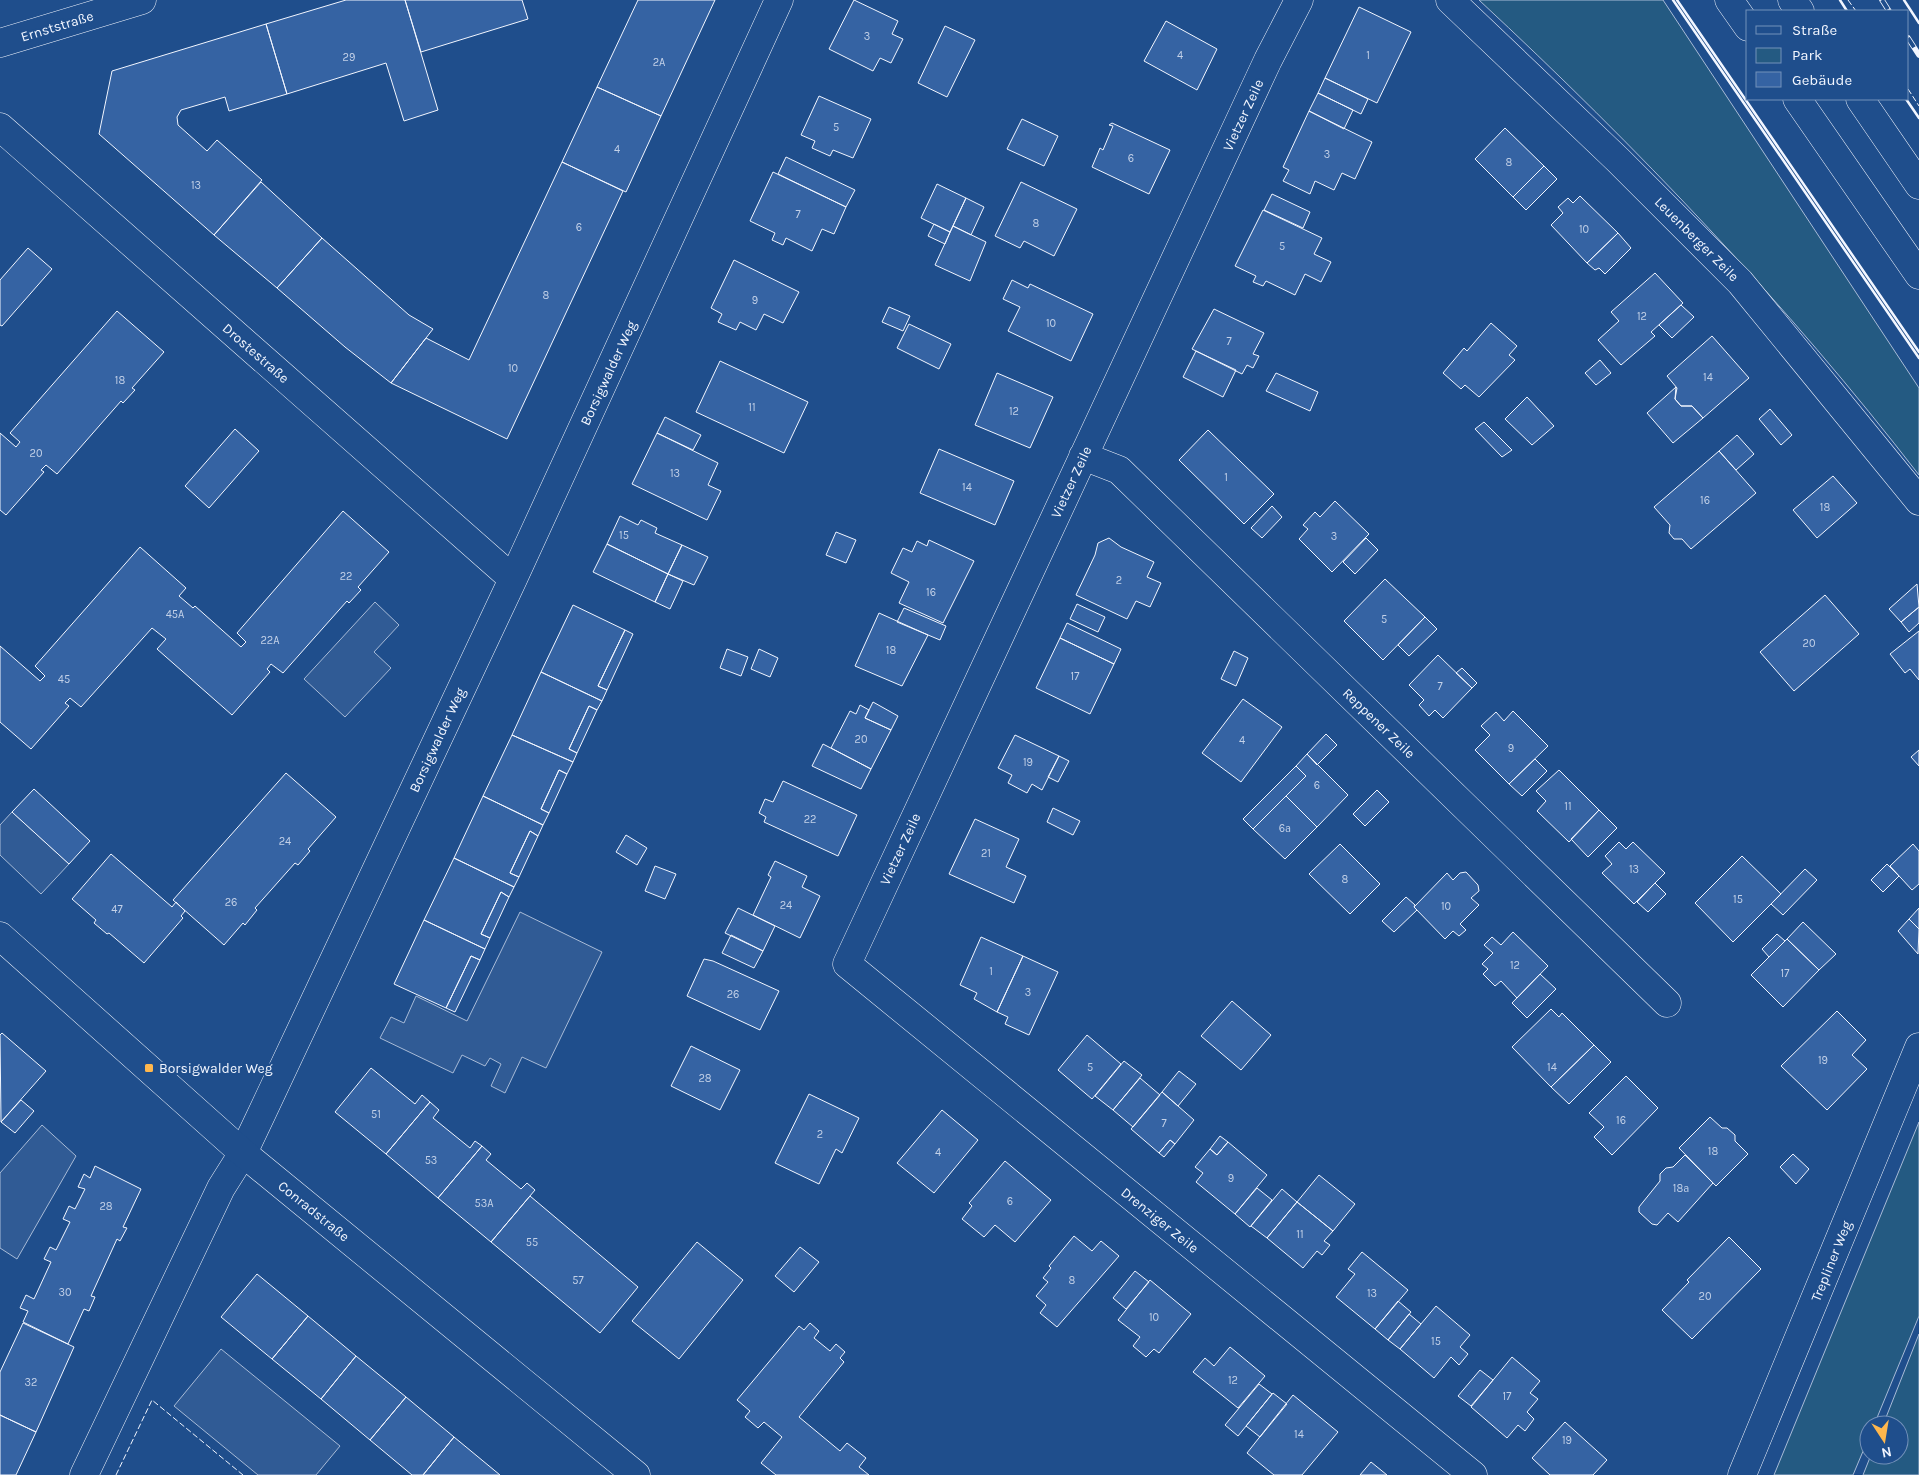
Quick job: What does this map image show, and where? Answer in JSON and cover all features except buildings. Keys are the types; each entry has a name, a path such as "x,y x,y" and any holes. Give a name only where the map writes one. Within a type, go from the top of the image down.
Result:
{"main road":[{"name":"Ernststraße","path":"0,43 142,0"},
{"name":"Borsigwalder Weg","path":"84,1475 221,1188 243,1153 514,579 779,0"},
{"name":"Vietzer Zeile","path":"847,964 1268,60 1299,0"},
{"name":"Leuenberger Zeile","path":"1450,0 1618,160 1740,282 1919,501"},
{"path":"1729,0 1746,24"},
{"path":"1798,100 1919,275"},
{"path":"1861,100 1919,185"},
{"name":"Drostestraße","path":"0,127 514,579"},
{"name":"Reppener Zeile","path":"1083,456 1119,470 1667,1003"},
{"name":"Conradstraße","path":"0,936 243,1153 636,1475"},
{"name":"Drenziger Zeile","path":"847,964 1472,1475"},
{"name":"Trepliner Weg","path":"1742,1475 1919,1047"}],"green space":[{"path":"1479,0 1663,0 1919,388 1919,475 1817,349 1709,228 1596,112"},
{"path":"1919,1122 1919,1316 1878,1415 1859,1415 1859,1461 1853,1475 1774,1475"},
{"path":"1919,1334 1919,1475 1863,1475 1867,1465 1909,1465 1909,1415 1887,1415"}],"shaded area":[{"path":"375,602 399,625 374,652 391,668 345,717 304,679"},
{"path":"12,812 69,864 41,894 0,855 0,825"},
{"path":"520,912 602,952 546,1068 522,1057 505,1093 491,1086 501,1064 490,1058 485,1066 462,1055 453,1073 380,1038 391,1017 404,1023 416,996 467,1021"},
{"path":"42,1125 76,1156 17,1259 0,1248 0,1173"},
{"path":"221,1349 340,1446 316,1475 258,1475 174,1406"}],"railway":[{"path":"1882,0 1888,10"},
{"path":"1909,40 1919,55"}],"fence":[{"path":"1848,0 1855,10"},
{"path":"1909,91 1919,106"},
{"path":"116,1475 152,1400 243,1475"}],"wall":[{"path":"1673,0 1919,358"},
{"path":"1677,0 1919,352"},
{"path":"1840,0 1846,10"},
{"path":"1904,0 1919,23"},
{"path":"1907,100 1919,118"}],"place":[{"name":"Borsigwalder Weg","path":"149,1068"}]}
